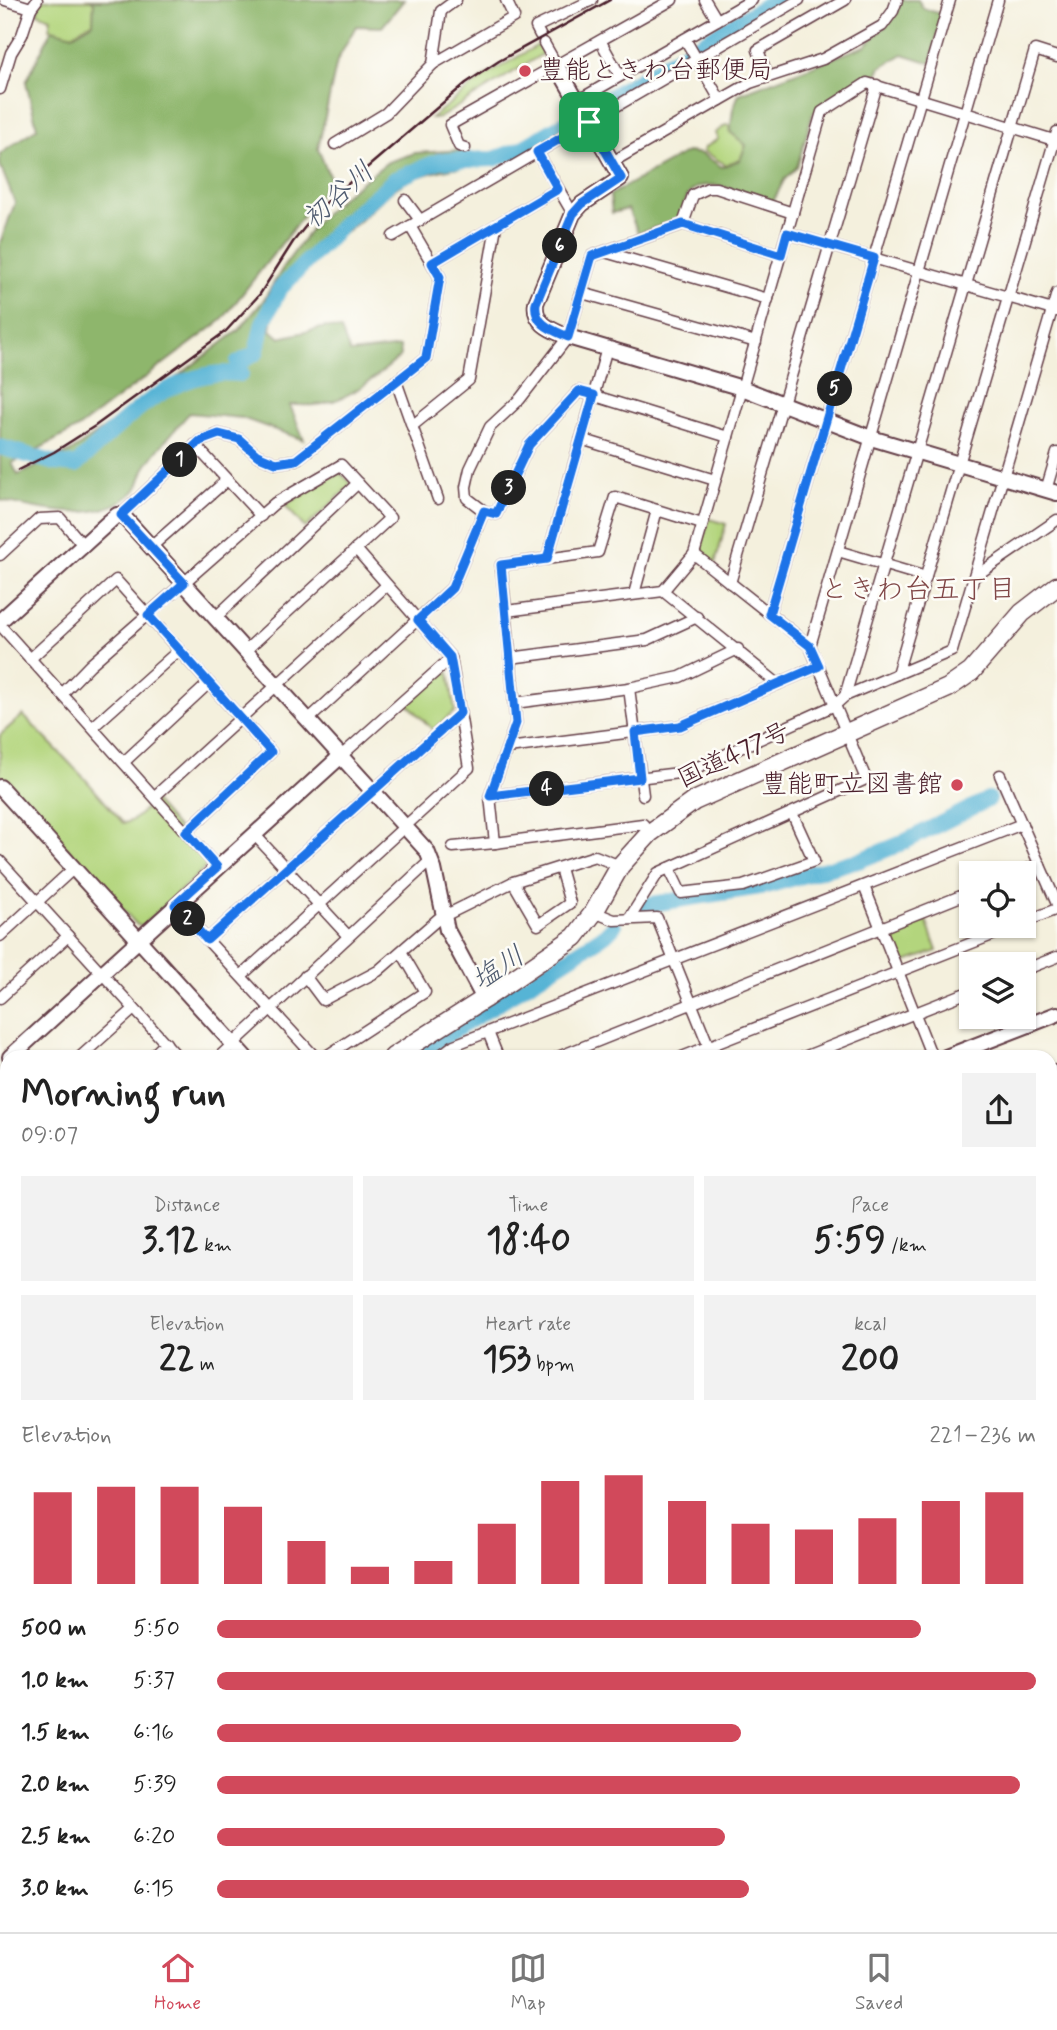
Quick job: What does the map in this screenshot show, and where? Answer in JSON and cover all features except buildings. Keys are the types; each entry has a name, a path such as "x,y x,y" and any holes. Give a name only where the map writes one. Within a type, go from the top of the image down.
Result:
{"highway":[{"name":"国道477号","path":"404,1050 575,937 594,912 620,866 650,833 694,801 948,688 971,672 1022,613 1057,586"}],"street":[{"path":"0,89 11,53 22,35 34,4 5,0"},
{"path":"433,64 442,11 456,0"},
{"path":"335,144 386,113 433,64 513,17 506,0"},
{"path":"592,0 536,27 621,178 582,204 573,214 536,303 535,310 542,324 568,337 742,388 871,438 1052,491 1057,453"},
{"path":"465,148 459,146 450,125 671,0"},
{"path":"705,0 717,20"},
{"path":"578,101 752,0"},
{"path":"393,236 799,0"},
{"path":"768,77 758,50 845,0"},
{"path":"612,162 750,83 823,59 882,26 897,0"},
{"path":"769,614 950,0"},
{"path":"810,646 998,0"},
{"path":"685,39 720,100"},
{"path":"601,42 620,76"},
{"path":"845,696 1035,50 1057,57"},
{"path":"663,591 694,554 822,112 867,83 1013,128 1056,138 897,674"},
{"path":"730,583 877,85"},
{"path":"537,152 573,214"},
{"path":"683,224 693,195 708,188 716,188 793,213"},
{"path":"432,263 558,189"},
{"path":"405,200 419,220"},
{"path":"728,436 579,391 529,445 496,514 484,511 467,498 466,487 470,469 489,427 520,399 568,337 592,256 683,224 781,255"},
{"path":"217,867 0,623 195,445 219,434 239,439 257,455 276,463 296,460 426,358 440,277 410,226"},
{"path":"412,426 469,380 496,226"},
{"path":"787,233 1054,311"},
{"path":"605,252 768,299"},
{"path":"582,293 755,342"},
{"path":"490,796 687,772 835,705 845,696 952,651 1054,311 1057,293"},
{"path":"547,559 607,348"},
{"path":"396,381 439,499"},
{"path":"581,439 715,480"},
{"path":"195,445 261,516"},
{"path":"62,694 90,665 275,503 341,465 390,518 246,651"},
{"path":"151,547 227,480"},
{"path":"215,618 358,483"},
{"path":"495,843 490,796 516,723 501,565 598,552 615,497 702,524"},
{"path":"634,594 657,510"},
{"path":"308,720 452,588 484,511"},
{"path":"121,515 427,851 451,941 484,999"},
{"path":"0,555 39,519 60,518 83,545"},
{"path":"973,578 1057,520"},
{"path":"241,976 469,768 450,657 356,549"},
{"path":"838,551 926,577"},
{"path":"629,919 658,873 866,779 810,646 694,554"},
{"path":"30,659 116,580 148,615 271,752 186,832"},
{"path":"155,796 387,585"},
{"path":"506,611 663,591 778,684"},
{"path":"510,658 647,640 697,617"},
{"path":"514,703 629,688 680,677 738,649"},
{"path":"93,727 179,650"},
{"path":"17,1050 450,657"},
{"path":"508,748 680,726 819,666"},
{"path":"124,762 209,684"},
{"path":"629,688 642,795"},
{"path":"207,940 460,713"},
{"path":"1000,775 1057,904"},
{"path":"0,787 239,1050"},
{"path":"669,868 681,893 743,886 814,860 792,813"},
{"path":"453,847 643,824 650,833"},
{"path":"447,1050 454,1045 1022,824"},
{"path":"254,834 348,936"},
{"path":"305,976 323,1000 378,971 444,916 513,882 596,856 620,866"},
{"path":"228,1050 431,860"},
{"path":"1036,866 1040,864"},
{"path":"2,867 172,1050"},
{"path":"513,882 538,925 570,903 561,868"},
{"path":"0,936 74,869"},
{"path":"864,886 929,1050"},
{"path":"575,1050 959,897"},
{"path":"175,905 309,1050"},
{"path":"1036,917 1057,909"},
{"path":"594,912 614,920 657,918 710,1050"},
{"path":"0,998 68,936"},
{"path":"699,1050 984,938"},
{"path":"337,1050 425,992 402,953"},
{"path":"1036,965 1057,957"},
{"path":"822,1050 959,996"},
{"path":"88,1050 134,1009"},
{"path":"964,1050 1057,1014"},
{"path":"488,1032 495,1050"},
{"path":"159,1050 166,1044"}],"green space":[{"path":"41,0 91,0 94,2 93,23 73,35 49,29 51,18 37,13"},
{"path":"91,0 404,0 382,27 356,26 337,61 318,149 331,180 222,320 78,428 12,463 18,475 72,451 239,330 263,301 284,266 317,221 342,197 388,162 415,153 464,150 471,166 428,174 398,187 291,281 274,312 271,330 280,338 326,327 341,330 350,353 400,347 401,356 365,384 334,401 319,405 290,405 304,440 242,418 189,413 145,468 138,487 120,502 87,512 51,511 0,500 0,243 15,203 0,165 0,154 37,128 26,82 52,29 73,35 93,23 94,2"},
{"path":"901,0 918,0 924,9 942,14 931,63 903,54 881,67 875,78 813,113 797,167 784,180 773,202 729,188 696,188 684,203 679,220 638,233 628,209 612,213 610,195 687,152 702,154 722,167 740,160 746,145 730,132 733,109 739,94 865,46 896,16"},
{"path":"538,45 544,53 439,118 431,118 485,76"},
{"path":"730,125 731,130 746,145 740,160 726,165 703,151 718,139 715,133"},
{"path":"338,473 350,482 350,486 305,528 285,505"},
{"path":"709,519 726,524 715,564 701,549"},
{"path":"443,671 449,673 455,711 433,730 408,704"},
{"path":"23,715 87,781 123,823 136,817 153,800 209,864 142,926 137,925 0,775 0,735"},
{"path":"926,920 937,951 903,963 891,937 892,932"}],"waterway":[{"name":"初谷川","path":"0,447 55,463 76,465 138,409 173,387 213,374 241,374 238,363 256,353 263,323 279,290 345,222 395,179 439,161 494,159 521,149 775,0"},
{"name":"塩川","path":"858,861 900,844 989,799"},
{"name":"塩川","path":"646,905 766,886 851,862"},
{"name":"塩川","path":"424,1050 605,935 614,926"}],"railway":[{"path":"18,470 54,452 95,426 226,331 260,294 293,242 321,207 466,83 499,61 610,0"}],"place":[{"name":"豊能ときわ台郵便局","path":"525,71"},
{"name":"豊能町立図書館","path":"957,785"}],"district":[{"name":"ときわ台五丁目","path":"918,590"}],"route":[{"path":"589,122 621,178 582,204 573,214 536,303 537,317 551,330 568,337 592,256 683,224 781,255 787,233 874,258 769,614 810,646 819,666 680,726 635,732 640,778 490,796 516,723 501,565 547,559 594,395 579,391 529,445 496,514 484,511 452,588 418,620 450,657 460,713 207,940 175,905 217,867 186,832 271,752 148,615 184,583 121,515 200,441 219,434 239,439 257,455 276,463 296,460 426,358 440,277 432,263 558,189 537,152 589,122"}]}
